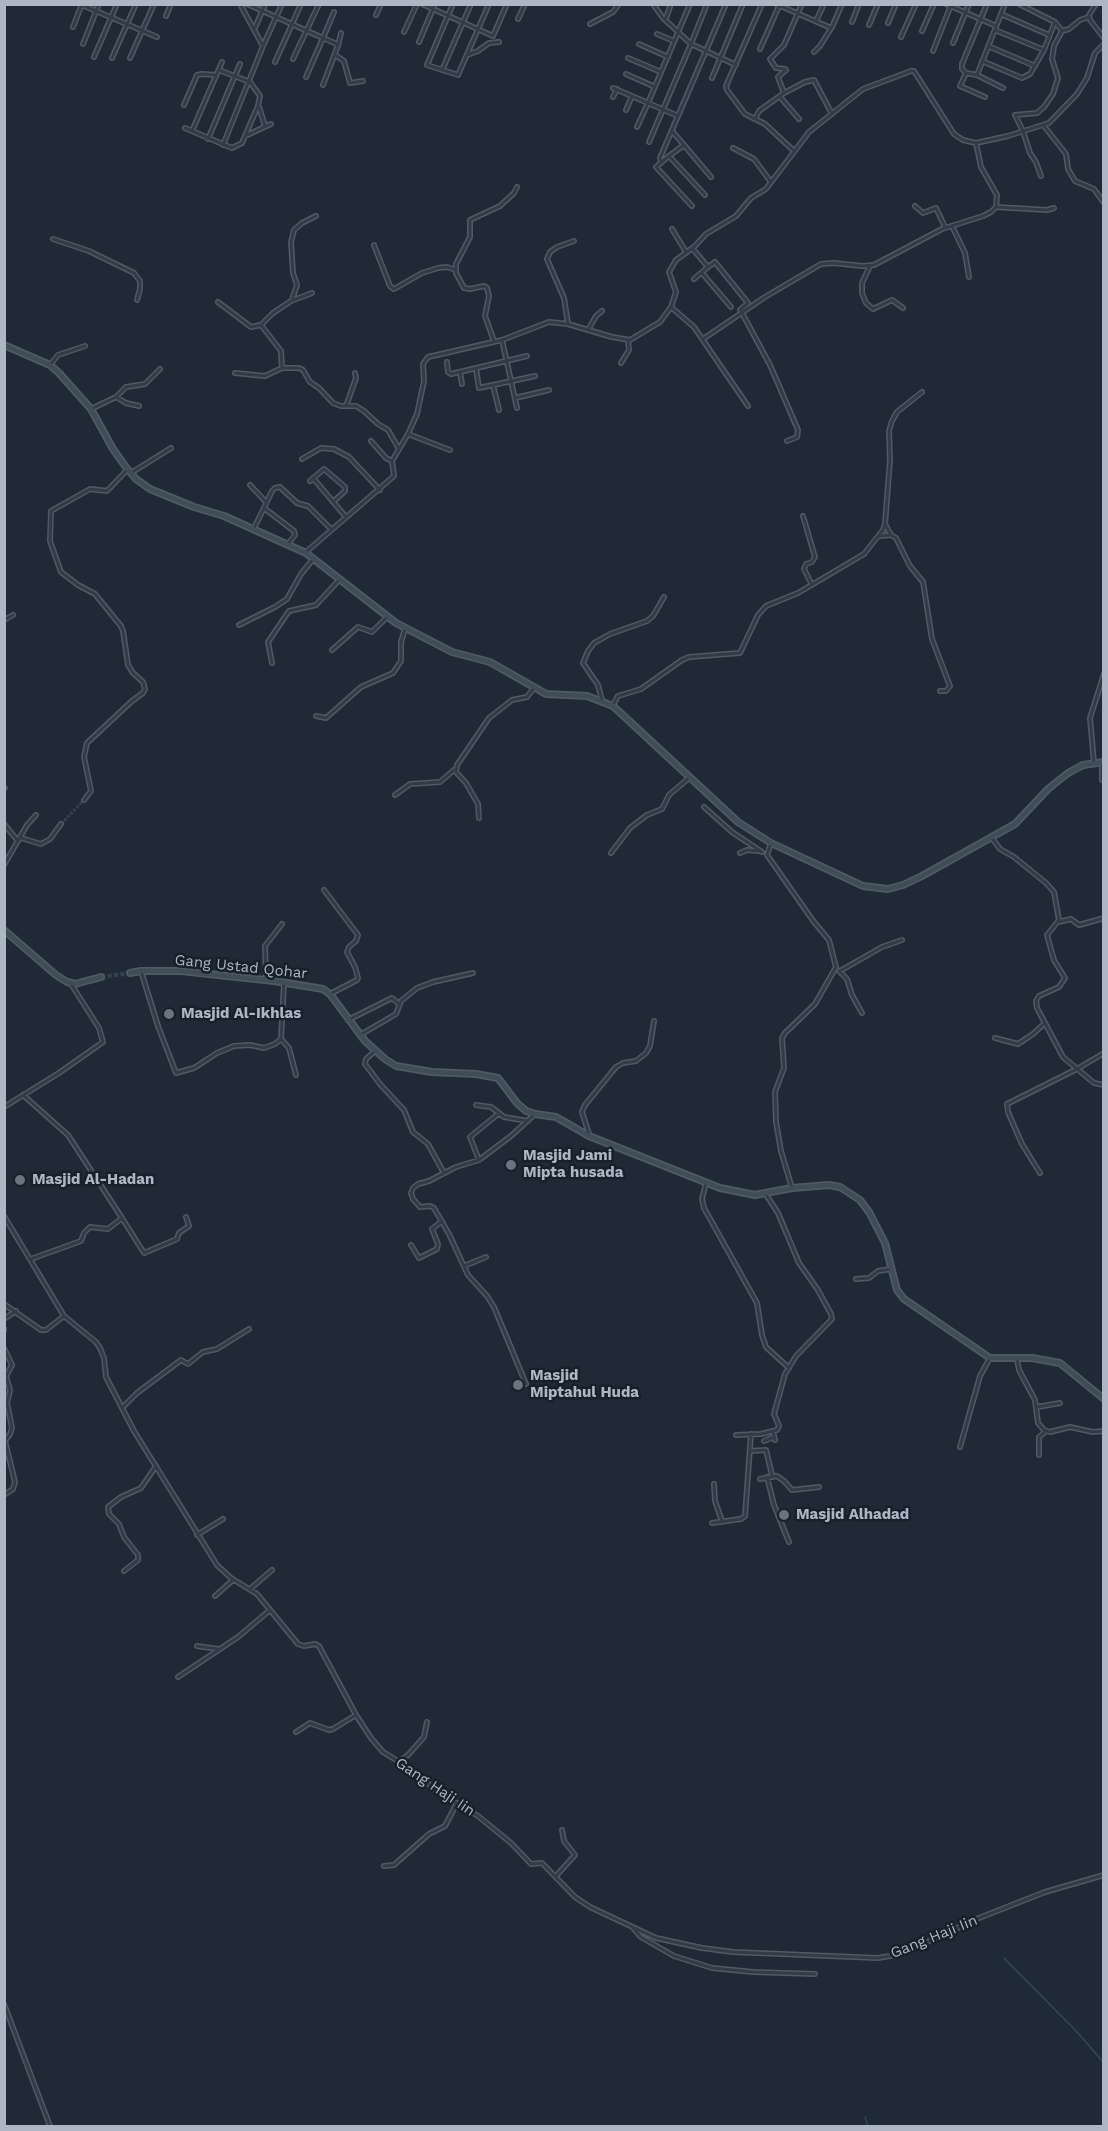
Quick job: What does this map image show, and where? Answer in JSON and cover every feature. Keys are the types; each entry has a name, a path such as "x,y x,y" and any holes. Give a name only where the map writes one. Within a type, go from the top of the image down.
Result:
{"street":[{"path":"82,44 99,4"},
{"path":"94,57 117,4"},
{"path":"112,58 136,4"},
{"path":"130,58 154,4"},
{"path":"166,16 171,4"},
{"path":"240,4 263,46"},
{"path":"247,4 338,46"},
{"path":"255,28 264,4"},
{"path":"223,145 282,4"},
{"path":"275,62 301,4"},
{"path":"293,59 319,4"},
{"path":"376,15 381,4"},
{"path":"404,32 417,4"},
{"path":"422,4 493,36 507,4"},
{"path":"418,42 435,4"},
{"path":"453,4 427,64 458,75 489,4"},
{"path":"443,69 471,4"},
{"path":"518,19 525,4"},
{"path":"590,24 613,12 620,4"},
{"path":"653,4 659,15 691,44 736,65"},
{"path":"666,18 670,4"},
{"path":"637,127 690,4"},
{"path":"649,142 707,4"},
{"path":"661,163 660,158 726,4"},
{"path":"712,78 744,4"},
{"path":"762,4 726,86 745,114 765,124 794,151"},
{"path":"784,93 778,77 786,70 776,68 770,59 784,45 802,4"},
{"path":"816,21 824,4"},
{"path":"813,52 820,46 831,28 842,4"},
{"path":"852,22 859,4"},
{"path":"869,25 878,4"},
{"path":"888,23 896,4"},
{"path":"901,37 916,4"},
{"path":"922,31 934,4"},
{"path":"953,43 969,4"},
{"path":"987,4 962,69 966,73 977,75 1003,88"},
{"path":"977,75 1005,4"},
{"path":"1019,4 1053,21 1062,31"},
{"path":"1041,176 1015,115 1040,112 1053,94 1058,73 1052,59 1052,51 1062,31 1089,17 1096,4"},
{"path":"73,27 82,5 157,37"},
{"path":"760,49 778,5 831,28"},
{"path":"933,51 949,5 1044,50"},
{"path":"306,77 334,12"},
{"path":"1001,14 1050,35"},
{"path":"1089,17 1091,24 1104,38"},
{"path":"982,61 1022,78 1030,74 1044,50 1053,21"},
{"path":"323,85 341,33"},
{"path":"657,34 675,41"},
{"path":"467,55 489,43 499,42"},
{"path":"639,44 668,57"},
{"path":"306,553 394,476 392,461 408,434 421,399 424,381 423,364 426,358 502,340 549,322 568,324 628,341 660,322 671,307 675,289 669,276 670,269 676,260 706,234 736,216 751,198 772,182 813,128 863,89 912,71 916,73 934,99 954,134 963,140 976,143 1044,126 1055,118 1077,94 1087,78 1095,54 1104,44"},
{"path":"988,46 1035,66"},
{"path":"334,55 344,61 350,83 363,81"},
{"path":"628,58 661,72"},
{"path":"192,131 222,62"},
{"path":"208,139 240,64"},
{"path":"185,128 234,148 242,143 260,96 250,82 219,70"},
{"path":"966,73 960,86 986,97"},
{"path":"626,74 655,87"},
{"path":"184,105 197,75 216,75"},
{"path":"754,119 759,111 784,93 814,80 832,114"},
{"path":"613,97 615,88 678,116"},
{"path":"627,110 632,96"},
{"path":"780,98 799,119"},
{"path":"258,106 265,126"},
{"path":"245,136 271,124"},
{"path":"1044,126 1066,154 1068,169 1075,181 1094,189 1104,203"},
{"path":"672,131 711,177"},
{"path":"703,339 741,311 821,264 870,266 945,228 987,215 996,207 997,195 981,167 976,143"},
{"path":"684,145 656,167 692,206"},
{"path":"733,148 755,160 772,182"},
{"path":"669,156 705,195"},
{"path":"494,341 485,316 489,296 487,288 484,286 464,288 456,270 456,262 470,237 470,220 500,206 517,187"},
{"path":"915,206 922,213 936,208 945,228"},
{"path":"996,207 1047,210 1054,208"},
{"path":"291,301 297,285 293,273 292,236 294,230 302,223 316,216"},
{"path":"952,226 965,253 969,277"},
{"path":"672,229 686,252"},
{"path":"53,239 89,251 134,273 141,280 137,300"},
{"path":"568,324 564,298 547,259 550,252 557,247 574,241"},
{"path":"374,245 390,286 394,289 422,273 438,268 447,267 456,270"},
{"path":"692,248 708,267"},
{"path":"694,279 715,262 748,303 741,311"},
{"path":"870,266 862,283 862,293 866,303 873,309 892,300 903,308"},
{"path":"702,273 731,307"},
{"path":"218,302 251,327 261,325 273,313 291,301 312,292"},
{"path":"671,307 688,320 703,339 748,406"},
{"path":"588,330 596,316 602,311"},
{"path":"741,311 770,365 798,429 796,437 787,441"},
{"path":"261,325 281,351 282,368"},
{"path":"502,340 517,408"},
{"path":"621,363 629,350 628,341"},
{"path":"4,345 51,363 93,408 113,449 129,471 150,489 254,528 306,553 311,561 340,579 387,617 405,629 459,655 490,662 548,695 583,696 602,700 613,706 738,822 771,843 854,883 870,888 888,889 922,876 1020,821 1048,789 1078,767 1103,762 1102,780"},
{"path":"51,363 55,357 85,346"},
{"path":"447,362 449,373 527,356"},
{"path":"236,373 265,376 282,368 303,370 310,382 319,388 329,400 337,405 360,408 388,430 399,449"},
{"path":"476,368 478,387 535,376"},
{"path":"93,408 116,397 126,387 145,384 160,369"},
{"path":"460,372 462,384"},
{"path":"346,406 356,378 355,373"},
{"path":"493,385 499,411"},
{"path":"515,398 549,390"},
{"path":"613,706 618,696 641,689 685,658 738,653 762,609 812,585 864,554 883,530 885,524 890,426 897,412 922,392"},
{"path":"116,397 126,403 139,406"},
{"path":"408,434 450,450"},
{"path":"371,441 386,458 392,461"},
{"path":"84,800 91,791 84,757 87,743 145,689 143,682 128,665 123,631 120,626 95,594 61,572 50,541 51,511 90,489 106,491 129,471 171,448"},
{"path":"302,459 321,448 334,449 349,457 380,490"},
{"path":"333,502 345,491 345,487 327,469 322,470 311,480 346,517"},
{"path":"250,485 266,502"},
{"path":"254,528 266,502 275,488 280,487 297,503 308,506 332,530"},
{"path":"264,508 294,531 295,536 288,544"},
{"path":"803,516 815,557 812,562 806,564 804,569 812,585"},
{"path":"885,524 891,535 898,540 908,563 923,582 932,639 950,686 946,691 940,691"},
{"path":"875,539 882,534 891,535"},
{"path":"239,625 287,598 300,574 311,561"},
{"path":"272,663 268,642 289,611 316,605 340,579"},
{"path":"602,700 598,685 583,663 588,651 594,643 610,634 647,621 653,616 664,597"},
{"path":"4,620 13,615"},
{"path":"332,650 358,627 372,632 387,617"},
{"path":"316,716 326,718 361,687 393,673 401,662 401,642 405,629"},
{"path":"1094,763 1090,718 1104,674"},
{"path":"395,795 410,784 440,782 456,768 478,730 489,718 509,702 526,697 533,688"},
{"path":"456,768 456,772 465,781 477,801 479,818"},
{"path":"611,853 630,828 647,815 662,809 669,795 690,778"},
{"path":"704,807 735,835 767,855 829,940 838,970 847,980 862,1013"},
{"path":"4,865 27,825 36,815"},
{"path":"4,824 20,840 41,844 50,839 61,824"},
{"path":"992,838 1000,849 1014,857 1050,886 1054,892 1058,922"},
{"path":"767,855 771,843"},
{"path":"740,853 752,850 762,852"},
{"path":"324,890 357,935 356,941 347,952 358,978 330,994 360,1035 375,1051 391,1063 406,1068 498,1078 522,1108 535,1114 556,1117 589,1136 706,1183 750,1194 833,1185 848,1191 860,1200 869,1212 885,1243 897,1290 904,1299 990,1358 1017,1357 1048,1360 1063,1365 1104,1400"},
{"path":"1104,918 1079,925 1071,919 1058,922 1047,935 1054,960 1065,978 1062,985 1037,998 1037,1008 1063,1057 1094,1083 1104,1085"},
{"path":"266,981 265,946 282,924"},
{"path":"4,930 56,975 71,984 99,1028 103,1042 4,1107"},
{"path":"792,1188 779,1143 776,1122 775,1092 784,1068 782,1039 784,1034 813,1007 838,970 902,939"},
{"path":"141,971 176,1073 194,1068 234,1046 264,1048 281,1039"},
{"name":"Gang Ustad Qohar","path":"130,973 181,971 315,987 330,994"},
{"path":"360,1035 396,1014 399,1004 412,991 423,985 473,973"},
{"path":"71,984 100,978"},
{"path":"285,983 281,1039 288,1048 296,1075"},
{"path":"348,1020 392,998 399,1004"},
{"path":"589,1136 582,1112 585,1105 616,1067 636,1060 646,1053 650,1046 654,1020"},
{"path":"995,1038 1018,1044 1045,1023"},
{"path":"375,1051 366,1059 365,1064 404,1110 410,1126 428,1144 444,1173"},
{"path":"1041,1173 1022,1144 1008,1112 1007,1104 1104,1053"},
{"path":"23,1095 68,1135 144,1253 175,1240 178,1234 189,1226 186,1217"},
{"path":"476,1105 491,1107 498,1114 510,1119 528,1121"},
{"path":"479,1160 470,1137 498,1114"},
{"path":"526,1384 494,1307 487,1296 471,1280 433,1207 420,1207 412,1199 411,1193 416,1185 456,1167 479,1160 535,1114"},
{"path":"706,1183 702,1198 704,1208 757,1303 766,1347 789,1368"},
{"path":"736,1435 772,1432 779,1428 774,1414 781,1384 789,1368 807,1343 831,1322 832,1317 800,1263 778,1213 765,1193"},
{"name":"Gang Haji Iin","path":"4,1216 64,1316 96,1342 100,1348 104,1358 106,1377 134,1431 217,1565 233,1580 257,1594 298,1644 304,1646 315,1644 321,1648 356,1714 379,1747 416,1772 432,1788 494,1828 531,1864 542,1863 582,1902 661,1940 702,1948 862,1958 890,1956 908,1951 979,1918 1045,1892 1104,1875"},
{"path":"31,1259 81,1241 84,1233 90,1227 108,1229 122,1218"},
{"path":"411,1245 419,1258 437,1249 438,1244 432,1229 442,1221"},
{"path":"4,1226 9,1224"},
{"path":"464,1266 486,1257"},
{"path":"856,1279 869,1278 879,1270 891,1269"},
{"path":"4,1304 43,1331 64,1316"},
{"path":"4,1319 16,1311"},
{"path":"122,1408 137,1392 181,1360 188,1364 203,1352 217,1349 249,1329"},
{"path":"4,1348 12,1365 6,1376 10,1390 7,1403 12,1428 5,1441 15,1482 13,1489 4,1495"},
{"path":"1017,1357 1019,1370 1037,1407 1038,1422 1045,1432"},
{"path":"960,1447 981,1376 990,1358"},
{"path":"1037,1407 1060,1403"},
{"path":"1039,1455 1039,1437 1045,1432 1070,1427 1093,1432 1104,1431"},
{"path":"764,1441 775,1439 772,1432"},
{"path":"712,1523 745,1516 751,1434"},
{"path":"750,1451 766,1450 772,1475"},
{"path":"124,1571 138,1560 138,1555 124,1537 119,1524 109,1514 108,1507 144,1485 156,1466"},
{"path":"760,1479 772,1475 784,1481 792,1490 819,1487"},
{"path":"767,1477 774,1505 789,1542"},
{"path":"714,1484 715,1501 722,1521"},
{"path":"197,1535 223,1519"},
{"path":"250,1589 272,1570"},
{"path":"215,1596 233,1580"},
{"path":"178,1677 220,1650 270,1610"},
{"path":"197,1646 220,1650"},
{"path":"296,1732 310,1723 328,1730 333,1729 356,1714"},
{"path":"398,1762 408,1755 424,1737 427,1722"},
{"path":"384,1866 394,1865 429,1834 445,1826 457,1803"},
{"path":"556,1877 575,1855 564,1841 562,1830"},
{"path":"631,1926 640,1937 674,1956 712,1968 815,1974"},
{"path":"4,2004 50,2127"}],"waterway":[{"path":"1004,1958 1078,2033 1104,2063"},
{"path":"865,2117 868,2126"}],"tunnel":[{"path":"61,824 84,800"},
{"path":"101,977 130,973"}],"place":[{"name":"Masjid Al-Ikhlas","path":"169,1014"},
{"name":"Masjid Jami Mipta husada","path":"511,1165"},
{"name":"Masjid Al-Hadan","path":"20,1180"},
{"name":"Masjid Miptahul Huda","path":"518,1385"},
{"name":"Masjid Alhadad","path":"784,1515"}]}
